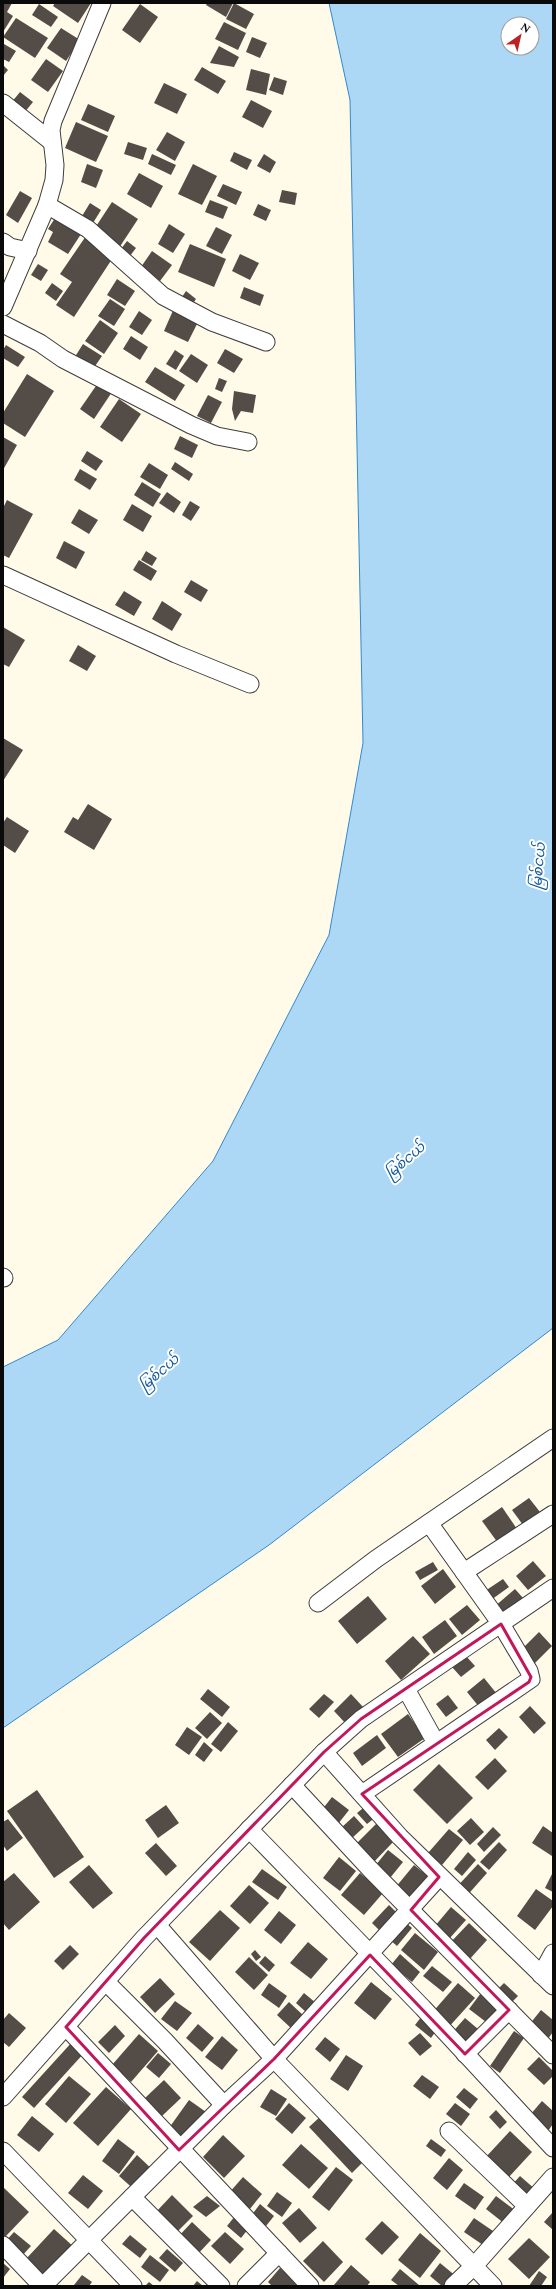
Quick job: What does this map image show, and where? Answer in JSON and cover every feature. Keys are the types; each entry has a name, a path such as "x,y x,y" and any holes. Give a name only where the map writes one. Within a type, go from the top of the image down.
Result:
{"street":[{"path":"3,307 7,289 28,251 47,205 54,180 55,165 52,142 53,121 102,3"},
{"path":"3,103 52,142"},
{"path":"47,205 88,229 163,296 212,322 266,342"},
{"path":"3,242 10,247 28,251"},
{"path":"3,324 40,343 63,359 191,426 217,436 248,442"},
{"path":"3,575 176,654 250,684"},
{"path":"318,1603 376,1559 552,1442"},
{"path":"464,1572 553,1514"},
{"path":"362,1794 531,1680 529,1672 501,1624 429,1523"},
{"path":"3,2097 158,1926 324,1752 361,1719 553,1588"},
{"path":"406,1689 436,1743"},
{"path":"324,1752 400,1837 439,1877 553,1986"},
{"path":"292,1785 411,1910 553,2055"},
{"path":"249,1829 553,2148"},
{"path":"3,2245 42,2286 90,2240 224,2105 274,2059 411,1910 439,1877"},
{"path":"158,1926 274,2059 494,2286"},
{"path":"541,1974 553,1953"},
{"path":"106,1982 165,2040 224,2105"},
{"path":"465,2054 508,2010"},
{"path":"66,2027 180,2150 310,2286"},
{"path":"449,2131 527,2206"},
{"path":"3,2151 134,2286"},
{"path":"453,2286 474,2266 553,2177"},
{"path":"132,2197 221,2286"},
{"path":"246,2286 279,2253"}],"highlighted area":[{"path":"501,1624 531,1677 529,1682 362,1794 439,1877 411,1910 509,2010 465,2054 370,1955 274,2059 179,2150 66,2027 144,1938 324,1752 361,1719"}],"water":[{"name":"မြစ်ငယ်","path":"329,3 553,3 553,1328 269,1545 3,1728 3,1367 58,1340 213,1161 329,935 363,743 350,100"}],"building":[{"path":"3,3 12,3 7,12 13,16 3,32"},
{"path":"55,3 91,3 78,23 53,6"},
{"path":"207,3 233,3 226,17 206,5"},
{"path":"234,3 254,14 246,29 226,19"},
{"path":"39,4 58,17 51,27 32,15"},
{"path":"140,4 158,17 140,43 122,30"},
{"path":"16,18 48,38 35,58 3,37"},
{"path":"224,22 246,33 238,50 215,39"},
{"path":"61,28 80,40 66,61 47,48"},
{"path":"252,37 267,43 260,58 246,52"},
{"path":"4,44 16,51 9,62 3,59"},
{"path":"219,46 239,57 234,67 210,63"},
{"path":"46,59 63,71 48,92 31,80"},
{"path":"3,65 8,70 3,76"},
{"path":"202,67 226,81 218,94 194,80"},
{"path":"251,69 270,74 266,95 246,90"},
{"path":"274,77 287,81 283,95 269,90"},
{"path":"164,83 187,94 177,114 154,103"},
{"path":"20,92 33,102 24,113 11,103"},
{"path":"251,100 272,111 263,128 242,117"},
{"path":"88,104 115,116 108,132 81,120"},
{"path":"76,122 108,136 96,162 65,148"},
{"path":"167,132 185,142 175,161 156,150"},
{"path":"128,142 147,148 143,160 124,154"},
{"path":"234,152 252,160 247,170 230,161"},
{"path":"152,154 176,165 171,175 148,164"},
{"path":"264,154 276,162 270,173 257,166"},
{"path":"87,164 103,170 96,188 81,182"},
{"path":"193,164 217,176 202,205 178,194"},
{"path":"139,173 163,186 151,208 127,194"},
{"path":"223,184 242,192 236,205 217,196"},
{"path":"282,190 297,193 295,205 279,202"},
{"path":"20,191 32,198 18,223 6,215"},
{"path":"210,200 228,207 223,219 205,212"},
{"path":"112,202 138,219 119,248 93,231"},
{"path":"90,203 101,210 93,223 82,216"},
{"path":"258,204 271,210 266,221 253,215"},
{"path":"57,215 83,231 68,254 48,242 53,232 48,229"},
{"path":"169,224 185,234 173,253 158,244"},
{"path":"216,227 232,235 222,254 206,246"},
{"path":"86,236 114,256 74,317 56,305 72,282 60,274"},
{"path":"127,241 136,248 127,260 118,253"},
{"path":"190,244 226,259 214,287 178,272"},
{"path":"152,251 172,265 160,281 141,267"},
{"path":"240,254 259,263 250,280 232,271"},
{"path":"38,264 48,270 41,281 31,275"},
{"path":"117,279 135,291 125,306 107,295"},
{"path":"52,283 63,291 56,301 45,293"},
{"path":"244,287 264,295 260,306 240,298"},
{"path":"186,291 196,299 190,308 180,300"},
{"path":"110,299 125,309 114,326 98,316"},
{"path":"175,306 200,318 188,342 164,331"},
{"path":"139,311 152,320 142,335 129,327"},
{"path":"100,320 118,333 104,354 85,341"},
{"path":"131,336 148,347 140,360 123,349"},
{"path":"83,344 102,356 91,372 73,360"},
{"path":"6,345 25,357 18,367 3,358 3,350"},
{"path":"225,349 243,359 234,373 217,363"},
{"path":"175,350 184,356 176,370 166,364"},
{"path":"191,354 208,365 197,383 179,371"},
{"path":"155,367 185,385 175,401 145,382"},
{"path":"27,374 54,391 25,437 3,423 3,413"},
{"path":"219,378 227,381 222,392 215,389"},
{"path":"98,383 112,392 94,419 80,409"},
{"path":"234,391 256,395 253,413 241,411 235,421 232,409"},
{"path":"208,395 222,402 211,423 197,416"},
{"path":"119,399 141,414 122,442 100,427"},
{"path":"180,436 198,445 192,458 174,449"},
{"path":"3,437 17,445 3,470"},
{"path":"87,451 103,461 96,471 81,461"},
{"path":"175,462 193,474 189,481 171,469"},
{"path":"149,463 168,475 160,489 140,477"},
{"path":"80,469 97,479 90,490 74,480"},
{"path":"142,482 161,494 153,507 134,495"},
{"path":"167,492 181,502 174,513 159,503"},
{"path":"7,500 33,514 9,558 3,555 3,508"},
{"path":"190,501 200,507 191,521 182,515"},
{"path":"132,504 152,516 143,532 123,520"},
{"path":"79,509 98,520 89,534 71,523"},
{"path":"64,541 85,552 76,569 56,558"},
{"path":"146,551 157,558 152,566 141,560"},
{"path":"139,560 157,571 151,581 133,570"},
{"path":"191,580 208,590 201,602 184,592"},
{"path":"124,591 142,602 134,616 115,605"},
{"path":"162,601 182,614 172,631 152,619"},
{"path":"3,627 25,640 9,667 3,664"},
{"path":"78,645 96,656 87,671 69,661"},
{"path":"3,738 23,750 3,781"},
{"path":"88,804 112,819 94,850 64,832 73,817 78,820"},
{"path":"7,817 29,831 15,853 3,845 3,823"},
{"path":"529,1498 540,1512 523,1525 512,1510"},
{"path":"502,1507 517,1529 498,1543 482,1521"},
{"path":"533,1561 546,1576 528,1590 516,1576"},
{"path":"433,1562 438,1570 420,1580 415,1572"},
{"path":"443,1569 456,1587 435,1604 421,1586"},
{"path":"503,1579 509,1587 491,1600 485,1591"},
{"path":"515,1589 523,1598 502,1616 494,1607"},
{"path":"368,1596 387,1619 357,1644 338,1621"},
{"path":"467,1605 480,1620 462,1635 449,1619"},
{"path":"445,1620 457,1636 434,1654 422,1637"},
{"path":"539,1632 552,1646 533,1665 519,1652"},
{"path":"413,1636 430,1654 401,1680 385,1661"},
{"path":"466,1656 475,1666 461,1677 452,1667"},
{"path":"484,1678 497,1694 480,1708 467,1692"},
{"path":"208,1689 230,1707 222,1717 200,1699"},
{"path":"324,1694 334,1702 319,1718 309,1709"},
{"path":"351,1694 365,1709 348,1726 334,1711"},
{"path":"448,1695 458,1708 446,1717 436,1704"},
{"path":"530,1706 546,1723 534,1734 519,1717"},
{"path":"210,1712 222,1723 207,1739 195,1728"},
{"path":"408,1714 425,1738 398,1757 381,1734"},
{"path":"228,1722 238,1731 221,1752 211,1744"},
{"path":"187,1727 202,1737 189,1755 175,1745"},
{"path":"499,1728 508,1737 495,1750 486,1740"},
{"path":"377,1735 386,1748 362,1766 353,1753"},
{"path":"204,1742 213,1750 204,1762 195,1755"},
{"path":"495,1758 507,1771 488,1790 475,1777"},
{"path":"439,1764 473,1798 447,1824 413,1790"},
{"path":"37,1790 84,1857 54,1878 7,1811"},
{"path":"332,1797 349,1810 338,1824 321,1811"},
{"path":"166,1805 179,1823 158,1838 145,1820"},
{"path":"367,1805 377,1816 367,1824 357,1813"},
{"path":"354,1816 364,1827 351,1839 341,1828"},
{"path":"471,1818 484,1832 470,1845 457,1831"},
{"path":"8,1819 23,1838 7,1851 3,1845 3,1822"},
{"path":"378,1822 396,1839 371,1865 353,1847"},
{"path":"543,1826 553,1833 552,1856 532,1843"},
{"path":"493,1827 501,1835 484,1852 477,1844"},
{"path":"449,1829 463,1840 442,1865 428,1853"},
{"path":"499,1842 507,1850 489,1870 480,1862"},
{"path":"156,1843 177,1866 166,1876 145,1853"},
{"path":"388,1850 403,1862 390,1878 375,1866"},
{"path":"468,1852 476,1860 462,1876 454,1869"},
{"path":"339,1857 356,1871 340,1891 323,1878"},
{"path":"478,1864 487,1873 464,1899 454,1890"},
{"path":"89,1865 113,1893 93,1909 69,1882"},
{"path":"414,1865 430,1878 411,1901 395,1888"},
{"path":"262,1869 287,1887 278,1900 252,1882"},
{"path":"553,1872 553,1892 545,1888"},
{"path":"14,1873 40,1902 9,1930 3,1923 3,1882"},
{"path":"360,1873 383,1893 364,1915 341,1895"},
{"path":"249,1885 269,1903 250,1924 230,1906"},
{"path":"536,1889 553,1901 553,1906 535,1930 517,1916"},
{"path":"389,1905 398,1914 381,1932 372,1923"},
{"path":"451,1907 466,1920 449,1939 435,1926"},
{"path":"220,1910 240,1928 210,1961 189,1942"},
{"path":"279,1911 296,1925 281,1944 264,1930"},
{"path":"404,1921 412,1928 397,1946 389,1939"},
{"path":"469,1923 487,1940 468,1961 449,1944"},
{"path":"415,1933 438,1952 424,1970 401,1950"},
{"path":"308,1942 328,1959 311,1979 290,1963"},
{"path":"70,1945 79,1954 63,1970 54,1961"},
{"path":"255,1950 261,1957 256,1961 251,1954"},
{"path":"400,1954 420,1972 412,1982 391,1965"},
{"path":"265,1956 275,1965 269,1972 259,1963"},
{"path":"249,1957 268,1975 254,1990 235,1972"},
{"path":"432,1966 452,1982 443,1992 423,1976"},
{"path":"160,1978 175,1994 155,2013 140,1997"},
{"path":"371,1982 392,1999 375,2020 354,2003"},
{"path":"269,1983 287,1996 279,2008 261,1995"},
{"path":"458,1983 475,1998 447,2029 431,2014"},
{"path":"504,1983 518,1996 509,2005 495,1992"},
{"path":"304,1993 316,2003 307,2013 296,2003"},
{"path":"481,1993 502,2010 490,2025 469,2009"},
{"path":"175,2001 192,2013 177,2031 161,2019"},
{"path":"289,2002 305,2017 293,2030 277,2015"},
{"path":"541,2010 553,2020 553,2032 547,2040 529,2025"},
{"path":"9,2013 26,2028 9,2047 3,2042 3,2020"},
{"path":"422,2016 438,2028 431,2038 415,2025"},
{"path":"465,2018 478,2029 464,2047 450,2035"},
{"path":"198,2024 214,2038 202,2052 186,2038"},
{"path":"115,2025 125,2036 109,2053 98,2042"},
{"path":"514,2031 524,2038 500,2073 490,2066"},
{"path":"420,2033 432,2046 420,2056 408,2043"},
{"path":"139,2034 158,2051 131,2082 112,2065"},
{"path":"222,2036 238,2050 222,2070 205,2057"},
{"path":"325,2037 340,2049 330,2062 315,2049"},
{"path":"73,2041 85,2052 34,2108 22,2097"},
{"path":"158,2053 171,2064 159,2078 146,2067"},
{"path":"346,2055 363,2066 348,2091 330,2079"},
{"path":"539,2057 553,2071 553,2076 544,2085 527,2069"},
{"path":"422,2075 439,2087 430,2099 413,2086"},
{"path":"69,2076 91,2094 66,2123 45,2104"},
{"path":"164,2080 181,2098 162,2116 145,2098"},
{"path":"106,2087 131,2109 98,2146 73,2123"},
{"path":"464,2088 478,2099 470,2109 456,2097"},
{"path":"271,2089 287,2099 276,2116 260,2107"},
{"path":"189,2100 206,2112 185,2140 169,2128"},
{"path":"542,2101 553,2111 553,2124 548,2131 530,2115"},
{"path":"289,2103 306,2118 292,2134 275,2119"},
{"path":"455,2103 470,2114 461,2126 446,2114"},
{"path":"496,2110 507,2122 500,2129 489,2117"},
{"path":"32,2116 54,2134 39,2152 17,2135"},
{"path":"321,2116 364,2161 352,2173 309,2127"},
{"path":"510,2131 532,2152 508,2178 485,2158"},
{"path":"223,2135 245,2156 224,2178 203,2157"},
{"path":"118,2139 135,2152 119,2174 102,2161"},
{"path":"431,2139 446,2150 441,2157 426,2146"},
{"path":"301,2144 328,2168 309,2189 282,2165"},
{"path":"137,2155 155,2172 137,2192 119,2176"},
{"path":"449,2158 463,2170 447,2190 433,2178"},
{"path":"336,2167 353,2180 329,2211 312,2197"},
{"path":"83,2175 103,2191 88,2209 68,2193"},
{"path":"520,2176 536,2190 528,2200 511,2186"},
{"path":"243,2177 262,2194 249,2210 229,2193"},
{"path":"464,2183 484,2197 475,2210 455,2196"},
{"path":"3,2187 29,2212 5,2237 3,2235"},
{"path":"277,2192 292,2203 282,2217 267,2206"},
{"path":"172,2195 193,2216 177,2232 156,2212"},
{"path":"207,2196 220,2206 206,2217 193,2207"},
{"path":"496,2196 516,2211 505,2224 486,2209"},
{"path":"260,2204 274,2216 262,2231 248,2220"},
{"path":"299,2208 317,2228 300,2243 282,2223"},
{"path":"553,2212 553,2230 544,2222"},
{"path":"235,2216 249,2228 241,2238 227,2226"},
{"path":"474,2218 493,2231 483,2245 464,2232"},
{"path":"382,2221 399,2237 382,2255 365,2239"},
{"path":"192,2222 211,2240 196,2256 177,2238"},
{"path":"54,2229 75,2248 46,2279 25,2260"},
{"path":"14,2232 31,2246 21,2257 5,2242"},
{"path":"225,2232 244,2249 230,2264 211,2246"},
{"path":"420,2233 441,2251 420,2278 398,2260"},
{"path":"130,2235 147,2249 140,2258 122,2244"},
{"path":"529,2238 550,2257 529,2279 508,2259"},
{"path":"323,2241 343,2262 324,2282 303,2261"},
{"path":"167,2249 183,2263 175,2272 159,2258"},
{"path":"150,2255 169,2270 160,2282 141,2267"},
{"path":"3,2263 10,2269 3,2278"},
{"path":"440,2263 457,2277 449,2286 442,2286 430,2276"},
{"path":"351,2265 370,2282 367,2286 333,2286"},
{"path":"280,2268 301,2286 272,2286 268,2282"},
{"path":"400,2269 419,2285 399,2286 391,2280"},
{"path":"539,2271 547,2277 541,2286 529,2286"},
{"path":"82,2275 92,2282 89,2286 74,2285"},
{"path":"197,2281 203,2286 193,2286"},
{"path":"149,2282 154,2286 145,2286"}]}
